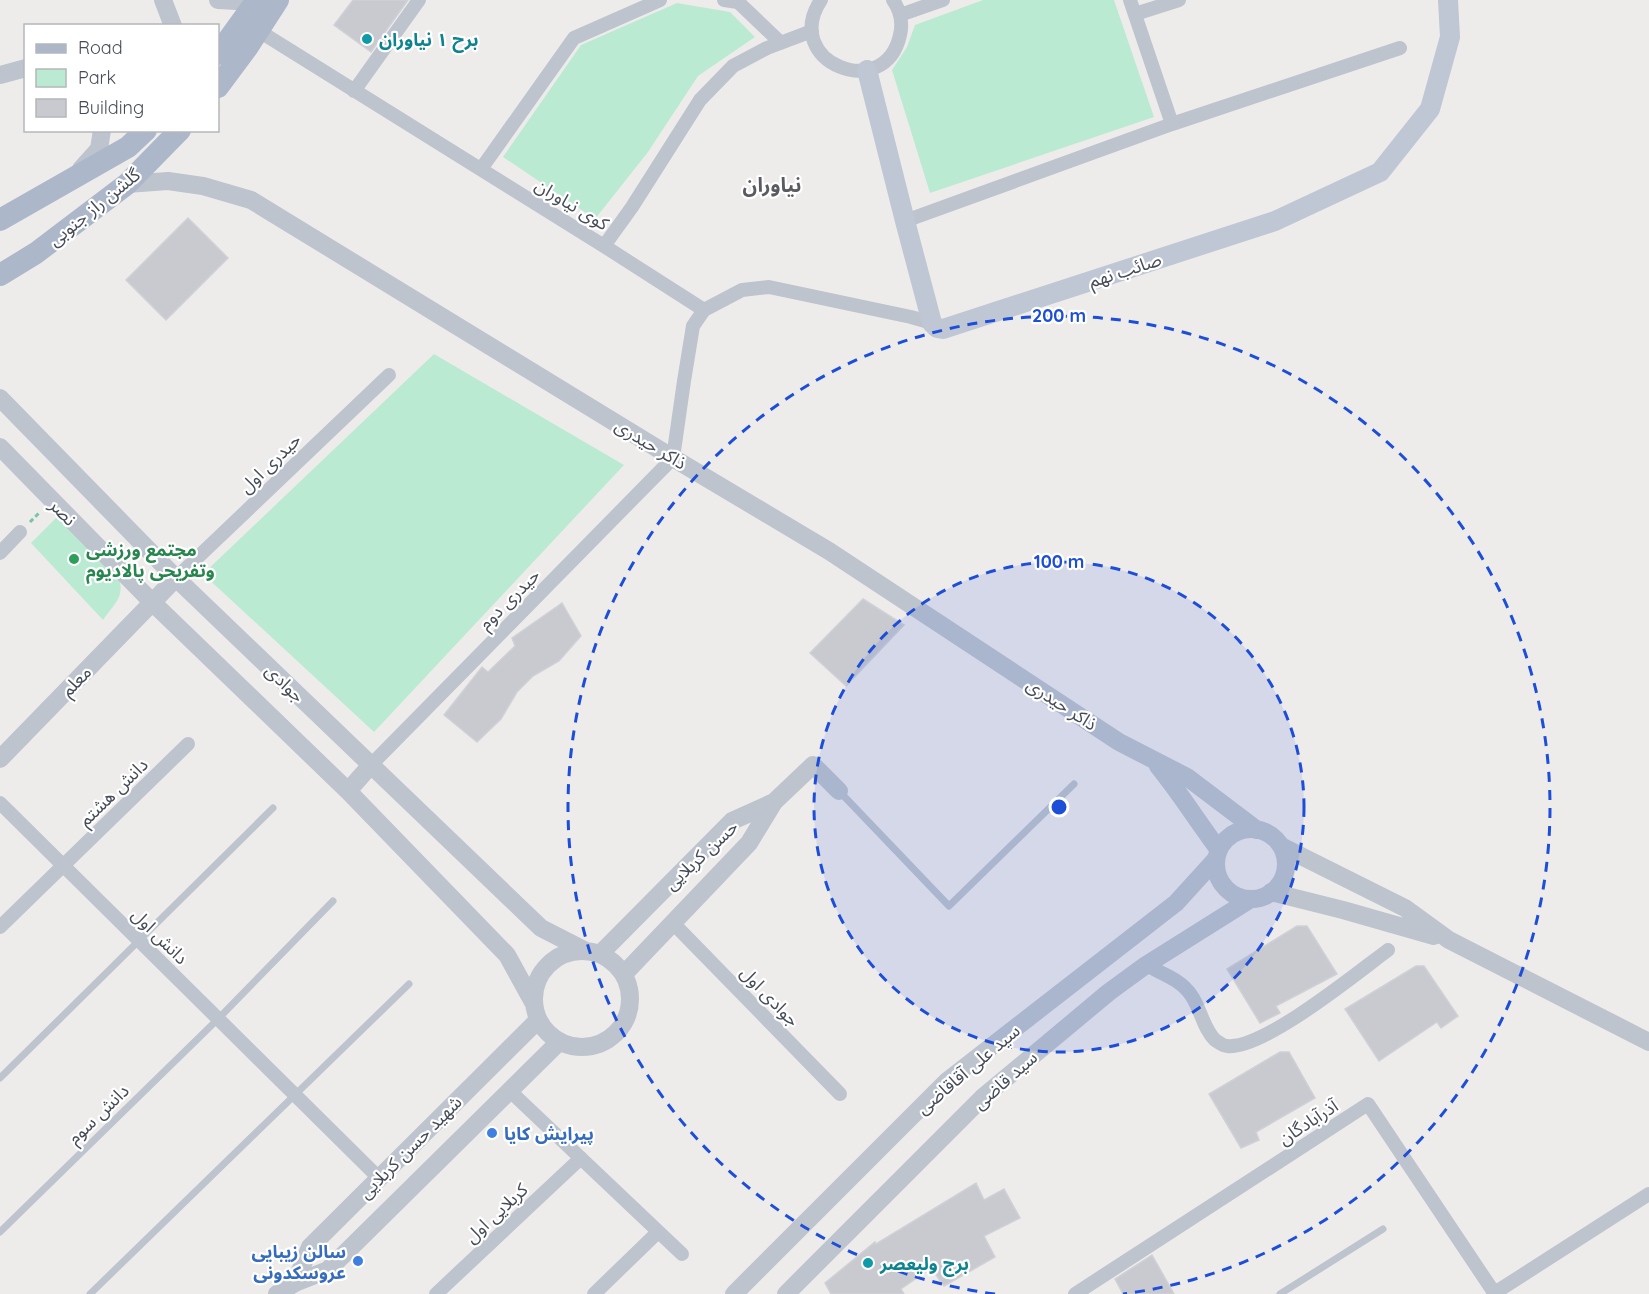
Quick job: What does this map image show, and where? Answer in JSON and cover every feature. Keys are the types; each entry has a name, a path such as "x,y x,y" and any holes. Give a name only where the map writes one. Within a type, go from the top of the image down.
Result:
{"main road":[{"path":"219,86 259,32 278,0"},
{"name":"صائب نهم","path":"933,323 943,329 1275,221 1380,172 1430,109 1450,37 1448,0"},
{"path":"219,53 256,1"},
{"path":"867,70 933,323"},
{"name":"گلشن راز جنوبی","path":"0,220 128,147 144,132"},
{"name":"گلشن راز جنوبی","path":"0,275 36,253 127,184 178,132"}],"street":[{"path":"163,0 172,24"},
{"path":"218,0 256,1"},
{"path":"354,91 419,0"},
{"path":"481,169 574,38 660,0"},
{"path":"724,0 738,2 781,43"},
{"path":"821,0 813,16 812,31 816,46 825,58 838,67 853,71 867,70 891,56 898,43 901,29 900,15 892,0"},
{"path":"900,15 943,0"},
{"path":"1172,124 1133,7 1179,0"},
{"name":"کوی نیاوران","path":"259,32 604,246 632,207 700,100 733,66 767,48 812,31"},
{"path":"905,221 1172,124 1401,48"},
{"path":"0,75 24,69"},
{"path":"72,179 99,149 102,132"},
{"name":"ذاکر حیدری","path":"127,184 168,181 203,186 251,200 829,551 1119,742 1187,777 1257,830"},
{"path":"604,246 704,310"},
{"path":"673,458 693,326 704,310 742,291 769,287 933,323"},
{"name":"حیدری اول","path":"176,578 388,375"},
{"name":"جوادی","path":"0,398 176,578 541,928 592,952"},
{"name":"نصر","path":"0,447 152,602"},
{"name":"حیدری دوم","path":"370,766 673,458"},
{"path":"0,553 20,532"},
{"name":"معلم","path":"0,759 176,578"},
{"name":"جوادی","path":"152,602 348,790 507,955 536,1012"},
{"name":"دانش هشتم","path":"0,927 188,744"},
{"path":"1155,762 1178,790 1217,855"},
{"path":"774,802 813,765 839,791"},
{"path":"348,790 370,766"},
{"name":"حسن کربلایی","path":"592,952 732,821 774,802"},
{"name":"حسن کربلایی","path":"624,974 749,843 774,802"},
{"name":"دانش اول","path":"0,803 379,1178"},
{"path":"1248,829 1257,830 1266,832 1275,838 1281,846 1286,866 1283,876 1271,892 1261,897 1251,899 1232,893 1218,877 1217,855 1230,836 1248,829"},
{"path":"1281,846 1405,908 1449,940 1649,1042"},
{"name":"سید علی آقاقاضی","path":"734,1294 947,1081 1176,903 1217,855"},
{"path":"1271,892 1449,940"},
{"name":"سید قاضی","path":"786,1294 982,1098 1108,992 1146,965 1251,899"},
{"name":"جوادی اول","path":"673,923 840,1094"},
{"path":"1129,940 1146,965 1170,976 1192,995 1207,1028 1215,1039 1225,1046 1253,1040 1280,1026 1311,1007 1388,950"},
{"path":"592,952 614,962 624,974 630,989 631,1005 627,1020 618,1033 605,1042 590,1047 574,1047 559,1042 547,1033 536,1012 535,987 542,972 553,960 568,953 592,952"},
{"name":"شهید حسن کربلایی","path":"298,1289 310,1247 379,1178 536,1012"},
{"name":"شهید حسن کربلایی","path":"277,1294 298,1289 328,1270 559,1042"},
{"path":"510,1091 682,1254"},
{"name":"آذرآبادگان","path":"1076,1294 1368,1104 1494,1294"},
{"name":"کربلایی اول","path":"436,1294 580,1158"},
{"path":"1494,1294 1649,1194"},
{"path":"594,1294 658,1232"}],"lane":[{"path":"839,791 949,906 1074,784"},
{"path":"0,1078 273,808"},
{"name":"دانش سوم","path":"0,1232 218,1019 333,901"},
{"path":"90,1294 410,984"},
{"path":"1280,1294 1383,1229"}],"path":[{"path":"20,532 51,499"}],"green space":[{"path":"983,0 1114,0 1154,117 930,193 892,70 907,47 915,25"},
{"path":"677,3 730,12 755,37 698,76 648,152 595,219 503,157 581,45"},
{"path":"434,354 624,465 374,732 203,574"},
{"name":"مجتمع ورزشی وتفریحی پالادیوم","path":"58,516 118,576 120,594 103,620 31,543"}],"building":[{"name":"برح ۱ نیاوران","path":"353,0 408,0 371,52 334,25"},
{"path":"188,218 228,258 166,320 126,280"},
{"path":"863,599 904,625 846,686 810,653"},
{"path":"562,603 581,636 559,661 533,676 517,692 501,719 477,742 444,715 482,667 488,672 515,646 512,638"},
{"path":"1297,926 1307,926 1337,974 1276,1006 1280,1013 1260,1023 1227,969"},
{"path":"1416,966 1424,966 1458,1016 1441,1028 1437,1022 1379,1061 1345,1009"},
{"path":"1280,1052 1289,1052 1315,1098 1256,1132 1259,1140 1241,1148 1209,1094"},
{"path":"976,1183 984,1200 1004,1189 1020,1218 984,1236 995,1257 944,1286 931,1268 901,1289 904,1294 831,1294 825,1283 875,1242 876,1244"},
{"path":"1152,1255 1174,1294 1123,1294 1115,1279"}],"place":[{"name":"برح ۱ نیاوران","path":"367,39"},
{"name":"مجتمع ورزشی وتفریحی پالادیوم","path":"74,559"},
{"name":"پیرایش کایا","path":"492,1133"},
{"name":"سالن زیبایی عروسکدونی","path":"358,1261"},
{"name":"برج ولیعصر","path":"868,1263"}],"district":[{"name":"نیاوران","path":"772,184"}]}
